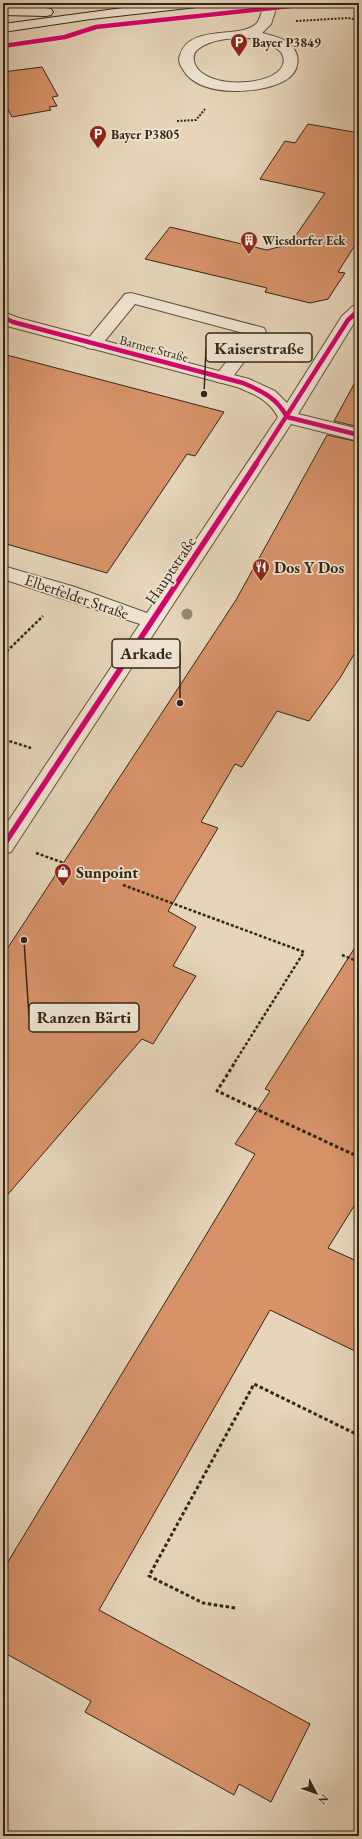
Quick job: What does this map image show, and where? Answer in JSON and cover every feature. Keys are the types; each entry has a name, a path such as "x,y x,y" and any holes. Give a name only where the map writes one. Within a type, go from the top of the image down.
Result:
{"street":[{"path":"3,28 42,21 197,3"},
{"path":"251,34 271,39 287,50 291,56 291,64 281,77 259,85 243,87 224,86 203,79 188,67 188,53 201,42 216,36 234,33 251,34 264,24 271,3"},
{"path":"3,10 35,10 91,15"},
{"path":"3,32 42,21"},
{"path":"94,344 131,298 258,332 224,378"},
{"name":"Hauptstraße","path":"3,846 287,417 348,320 359,310"},
{"name":"Barmer Straße","path":"3,317 13,322 224,378 266,392 282,405 287,417"},
{"path":"287,417 359,435"},
{"name":"Elberfelder Straße","path":"3,572 68,592 151,621"}],"path":[{"path":"293,22 300,20 348,18 359,20"},
{"path":"3,655 68,592"},
{"path":"123,885 304,952 216,1091 359,1157"},
{"path":"342,955 359,962"},
{"path":"235,1608 203,1603 148,1576 254,1384 358,1435"}],"building":[{"path":"42,67 58,96 52,97 57,106 49,107 51,110 12,117 3,100 3,72"},
{"name":"Wiesdorfer Eck","path":"308,124 359,133 359,239 338,272 345,273 328,299 310,303 265,292 267,288 145,259 170,227 267,250 290,244 325,193 260,179 285,141 295,143"},
{"path":"3,354 224,412 195,456 187,454 107,573 3,543"},
{"path":"359,375 359,427 334,421"},
{"path":"327,435 359,442 359,646 340,678 309,721 277,711 242,767 235,764 201,822 218,828 168,911 196,927 173,966 196,976 153,1044 142,1039 3,1200 3,955 236,600"},
{"path":"359,941 359,1198 328,1248 359,1262 359,1353 270,1310 99,1610 310,1724 271,1802 239,1784 234,1795 85,1712 91,1701 3,1652 3,1570 255,1154 235,1144 270,1091 265,1089"}],"cycle path":[{"path":"3,46 65,37 96,27 318,3"},
{"path":"3,846 287,417 348,320 359,310"},
{"path":"3,317 13,322 243,383 269,395 279,404 287,417"},
{"path":"287,417 359,435"}],"place":[{"name":"Bayer P3849","path":"239,57"},
{"name":"Bayer P3805","path":"98,149"},
{"name":"Wiesdorfer Eck","path":"249,255"},
{"name":"Kaiserstraße","path":"204,394"},
{"name":"Dos Y Dos","path":"261,582"},
{"name":"Arkade","path":"180,703"},
{"name":"Sunpoint","path":"63,887"},
{"name":"Ranzen Bärti","path":"24,940"}]}
